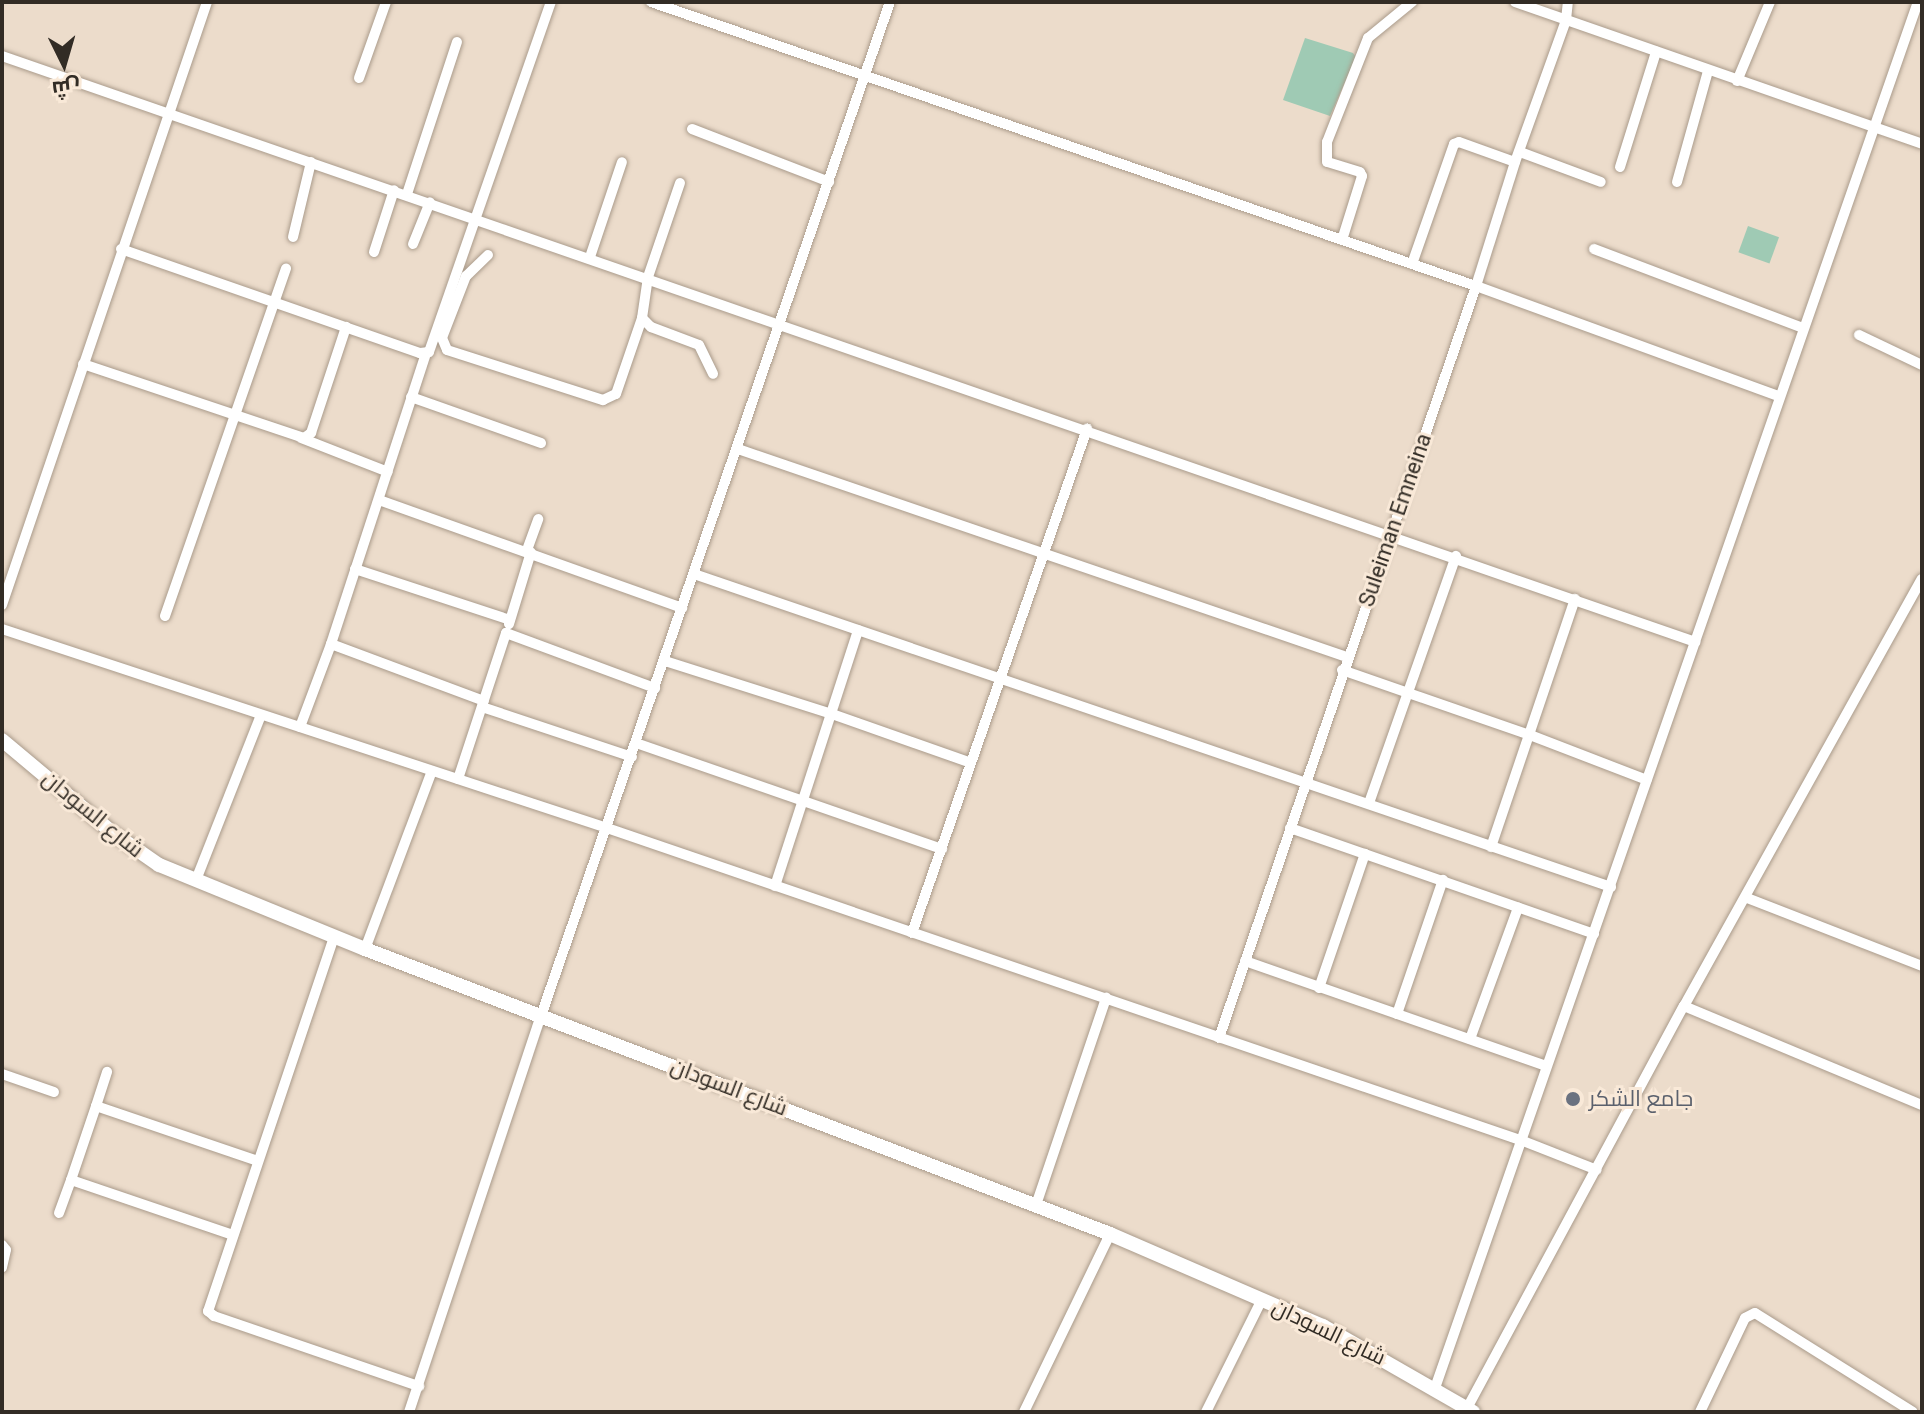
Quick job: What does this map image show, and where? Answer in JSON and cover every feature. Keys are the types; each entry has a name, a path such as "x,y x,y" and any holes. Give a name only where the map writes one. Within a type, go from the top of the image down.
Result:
{"main road":[{"name":"شارع السودان","path":"2,740 146,858 334,937 1110,1234 1357,1343 1468,1411"}],"street":[{"path":"2,605 207,2"},
{"path":"359,78 386,2"},
{"path":"300,727 331,644 426,353 432,347 551,2"},
{"path":"651,2 1476,286 1778,396"},
{"path":"409,1412 541,1016 890,2"},
{"path":"1342,240 1362,176 1360,172 1327,162 1327,142 1368,38 1412,2"},
{"path":"1515,2 1922,144"},
{"name":"Suleiman Emneina","path":"1219,1038 1566,20 1568,2"},
{"path":"1737,81 1770,2"},
{"path":"1435,1388 1611,887 1778,396 1918,2"},
{"path":"407,194 457,42"},
{"path":"1620,167 1656,52"},
{"path":"2,56 1456,556 1695,642"},
{"path":"1677,182 1708,71"},
{"path":"692,129 829,182"},
{"path":"1412,264 1454,144 1459,142 1601,182"},
{"path":"293,237 311,162"},
{"path":"590,257 622,162"},
{"path":"488,255 466,276 442,338 447,350 603,400 616,394 642,318 648,277 680,183"},
{"path":"374,252 394,190"},
{"path":"413,244 430,202"},
{"path":"121,249 426,353"},
{"path":"1594,249 1803,328"},
{"path":"165,616 232,415 286,268"},
{"path":"642,318 651,327 699,345 713,374"},
{"path":"301,438 311,433 346,327"},
{"path":"1859,335 1922,365"},
{"path":"83,364 301,438 388,472"},
{"path":"411,397 541,443"},
{"path":"912,933 1087,429"},
{"path":"738,449 1347,657"},
{"path":"379,500 682,608"},
{"path":"458,779 510,620 538,519"},
{"path":"1369,803 1456,556"},
{"path":"355,569 510,620"},
{"path":"694,574 1611,887"},
{"path":"1468,1411 1684,1006 1747,898 1922,579"},
{"path":"1491,847 1575,599"},
{"path":"2,629 607,828 1523,1141 1597,1170"},
{"path":"775,886 858,630"},
{"path":"506,633 655,688"},
{"path":"331,644 483,704 632,757"},
{"path":"665,661 832,714 971,763"},
{"path":"1342,670 1530,735 1647,780"},
{"path":"196,880 261,715"},
{"path":"636,743 942,849"},
{"path":"365,949 432,771"},
{"path":"1290,828 1594,934"},
{"path":"1319,988 1365,854"},
{"path":"1397,1014 1443,880"},
{"path":"1747,898 1922,966"},
{"path":"1470,1039 1518,908"},
{"path":"334,937 208,1308 210,1313 419,1386"},
{"path":"1245,961 1546,1066"},
{"path":"1036,1205 1106,998"},
{"path":"1684,1006 1922,1105"},
{"path":"59,1213 107,1072"},
{"path":"2,1074 54,1092"},
{"path":"96,1106 258,1161"},
{"path":"71,1180 233,1235"},
{"path":"1024,1412 1110,1234"},
{"path":"2,1245 6,1250 2,1268"},
{"path":"1206,1412 1262,1299"},
{"path":"1700,1412 1745,1318 1755,1313 1913,1412"}],"green space":[{"path":"1305,38 1353,53 1356,57 1330,116 1283,100"},
{"path":"1748,226 1779,237 1769,264 1738,252"}],"place":[{"name":"جامع الشكر","path":"1573,1099"}]}
